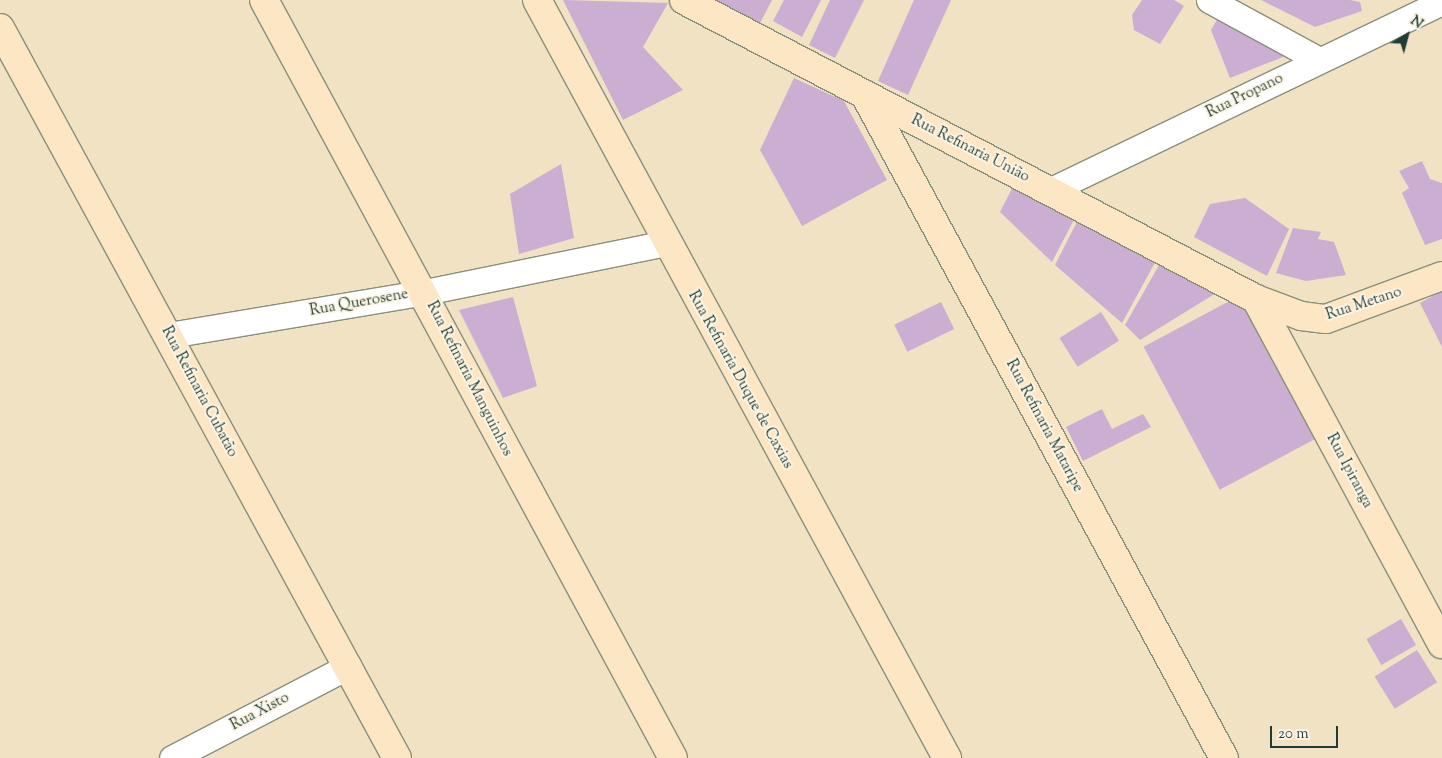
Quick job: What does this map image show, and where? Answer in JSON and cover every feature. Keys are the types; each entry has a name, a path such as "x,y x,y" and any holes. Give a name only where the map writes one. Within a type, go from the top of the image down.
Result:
{"street":[{"name":"Rua Refinaria Manguinhos","path":"264,0 425,292 510,462 673,758"},
{"name":"Rua Refinaria Duque de Caxias","path":"536,0 666,243 947,758"},
{"name":"Rua Refinaria União","path":"684,0 1256,299"},
{"path":"1209,0 1320,60"},
{"name":"Rua Propano","path":"1049,190 1442,2"},
{"name":"Rua Refinaria Cubatão","path":"0,28 169,335 397,758"},
{"name":"Rua Refinaria Mataripe","path":"865,95 1224,758"},
{"name":"Rua Querosene","path":"169,335 425,292 666,243"},
{"name":"Rua Metano","path":"1256,299 1300,316 1326,318 1442,276"},
{"name":"Rua Ipiranga","path":"1256,299 1442,644"},
{"name":"Rua Xisto","path":"172,758 348,666"}],"building":[{"path":"563,0 668,3 643,47 683,90 623,120"},
{"path":"710,0 772,0 759,25"},
{"path":"784,0 821,0 802,37 773,21"},
{"path":"830,0 864,0 835,58 809,45"},
{"path":"914,0 951,0 908,95 878,81"},
{"path":"1142,0 1174,0 1184,6 1160,44 1134,30 1132,15"},
{"path":"1261,0 1350,0 1360,2 1362,11 1315,27"},
{"path":"1222,11 1284,45 1283,57 1230,78 1211,30"},
{"path":"794,78 844,101 887,180 802,226 760,150"},
{"path":"1422,161 1430,179 1442,183 1442,239 1425,245 1402,193 1409,188 1399,171"},
{"path":"561,164 574,238 519,254 510,194"},
{"path":"1017,179 1079,210 1052,262 1000,212"},
{"path":"1245,198 1289,229 1267,276 1194,237 1210,204"},
{"path":"1081,214 1158,257 1122,323 1055,265"},
{"path":"1293,228 1321,232 1318,239 1334,242 1346,275 1306,281 1276,273"},
{"path":"1163,258 1221,290 1140,340 1125,325"},
{"path":"1442,291 1442,347 1420,303"},
{"path":"1239,296 1315,439 1220,490 1144,347"},
{"path":"513,297 537,386 503,398 459,310"},
{"path":"941,302 954,329 907,352 894,325"},
{"path":"1101,312 1119,341 1077,367 1059,338"},
{"path":"1102,409 1112,429 1143,414 1151,427 1083,461 1066,427"},
{"path":"1401,619 1416,645 1381,665 1366,639"},
{"path":"1417,650 1437,682 1395,709 1375,676"}]}
